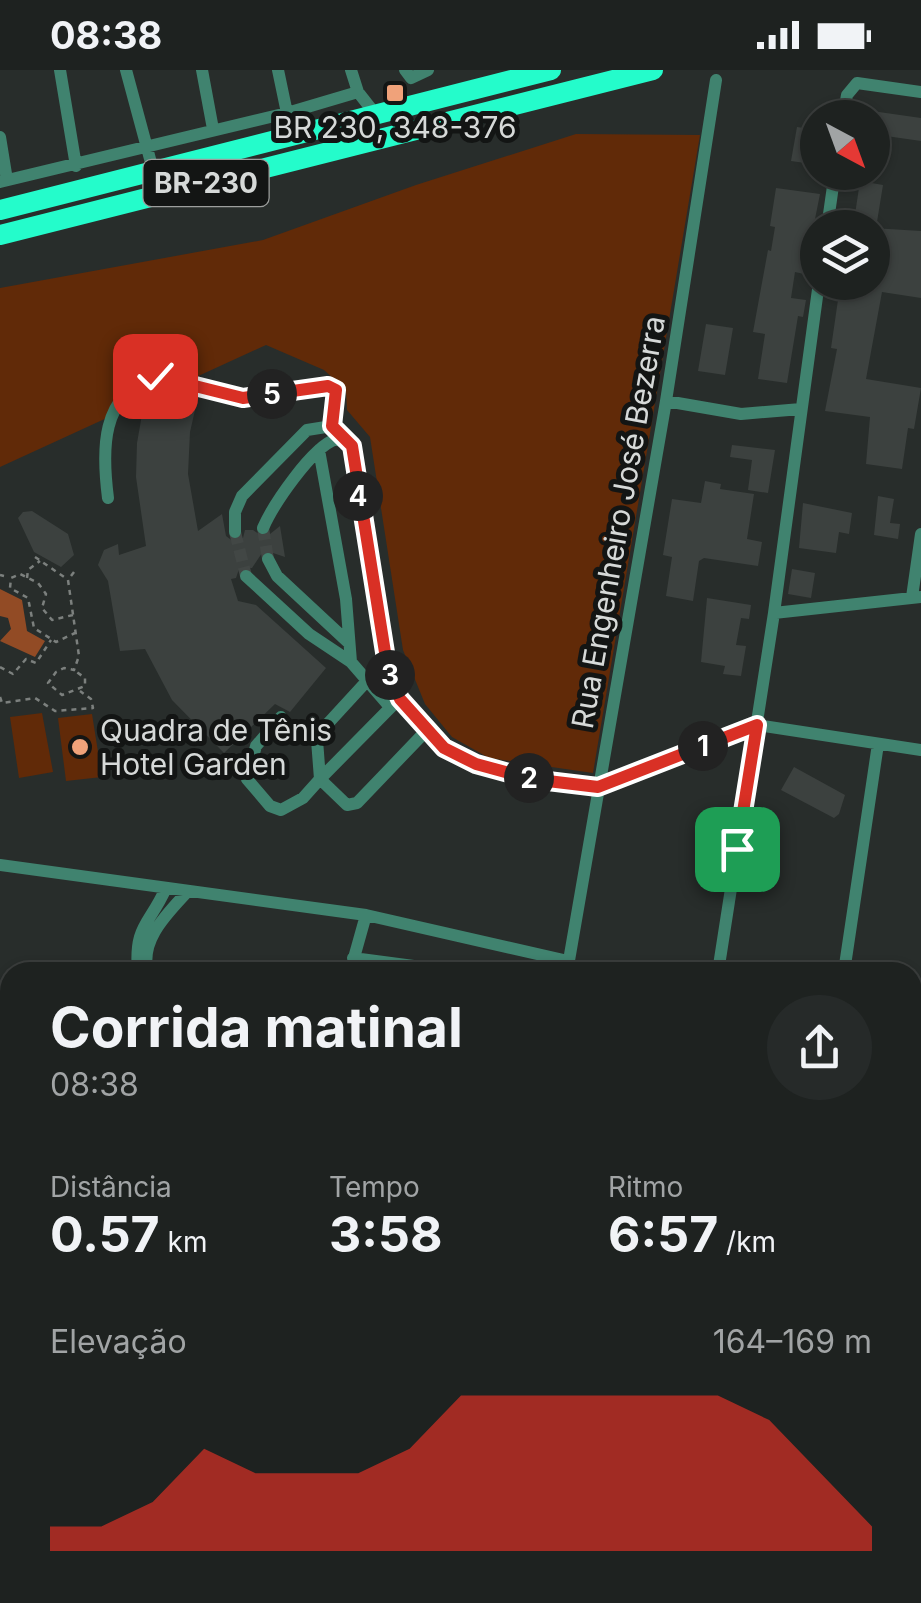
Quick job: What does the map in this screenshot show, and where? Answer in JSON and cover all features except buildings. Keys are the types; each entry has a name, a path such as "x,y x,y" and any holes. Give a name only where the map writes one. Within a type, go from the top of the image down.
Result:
{"highway":[{"name":"BR-230","path":"0,210 551,70"},
{"name":"BR-230","path":"0,235 653,70"}],"street":[{"path":"60,70 76,166"},
{"path":"126,70 153,170"},
{"path":"202,70 213,129"},
{"path":"278,70 287,113"},
{"path":"351,70 358,92 376,114"},
{"path":"405,70 411,78 428,70"},
{"name":"Rua Engenheiro José Bezerra","path":"568,962 666,401 716,80"},
{"path":"846,100 857,83 921,92"},
{"path":"0,137 4,182 358,92"},
{"path":"720,962 774,613 816,300"},
{"path":"108,498 102,452 112,413 120,398 148,378 166,378 243,398 328,386 339,393 332,426"},
{"path":"666,401 741,414 801,409"},
{"path":"332,426 352,446 395,703"},
{"path":"236,532 235,512 242,496 307,430 332,426"},
{"path":"263,528 268,515 319,450 336,440 352,446"},
{"path":"319,450 346,599 350,662"},
{"path":"774,613 917,597 921,534"},
{"path":"268,559 277,576 349,643"},
{"path":"246,576 310,634 350,662 362,678 444,748 476,764 531,779 598,787 757,725 921,750"},
{"path":"362,678 388,671"},
{"path":"362,678 317,740 320,779 352,806 426,730"},
{"path":"281,716 256,746 247,779 270,806 281,810 303,798 395,703"},
{"path":"845,962 878,744"},
{"path":"0,865 366,915 548,962"},
{"path":"137,962 140,930 166,888"},
{"path":"146,962 155,930 188,890"},
{"path":"352,962 366,915"},
{"path":"353,958 383,962"}],"path":[{"path":"35,557 68,580"},
{"path":"27,580 28,570 41,560"},
{"path":"74,572 68,580 78,656 74,670"},
{"path":"73,615 60,621 48,617 40,603 46,594 38,583 16,574 11,578 10,588 28,598 34,628 61,642 75,633"},
{"path":"0,667 13,674 26,659 36,663 52,638"},
{"path":"74,670 85,678 79,690 62,695 48,683 56,672 74,670"},
{"path":"0,697 2,702 35,698 55,711 92,708 91,699 79,690"}],"shaded area":[{"path":"576,134 700,135 593,773 489,758 452,737 425,704 403,650 370,437 347,410 346,390 324,370 266,345 0,467 0,288 263,240 416,185"},
{"path":"0,589 22,600 27,631 45,641 35,657 0,641 11,629 8,618 0,616"},
{"name":"Quadra de Tênis Hotel Garden","path":"42,713 53,772 19,778 10,717"},
{"name":"Quadra de Tênis Hotel Garden","path":"92,714 102,777 66,781 58,718"}],"tunnel":[{"path":"263,528 268,559"},
{"path":"235,532 246,576"}],"place":[{"name":"BR 230, 348-376","path":"395,93"},
{"name":"Quadra de Tênis Hotel Garden","path":"80,747"}],"route":[{"path":"155,376 243,398 328,386 339,393 332,426 352,446 388,671 400,699 444,748 476,764 531,779 598,787 757,725 737,849"}]}
